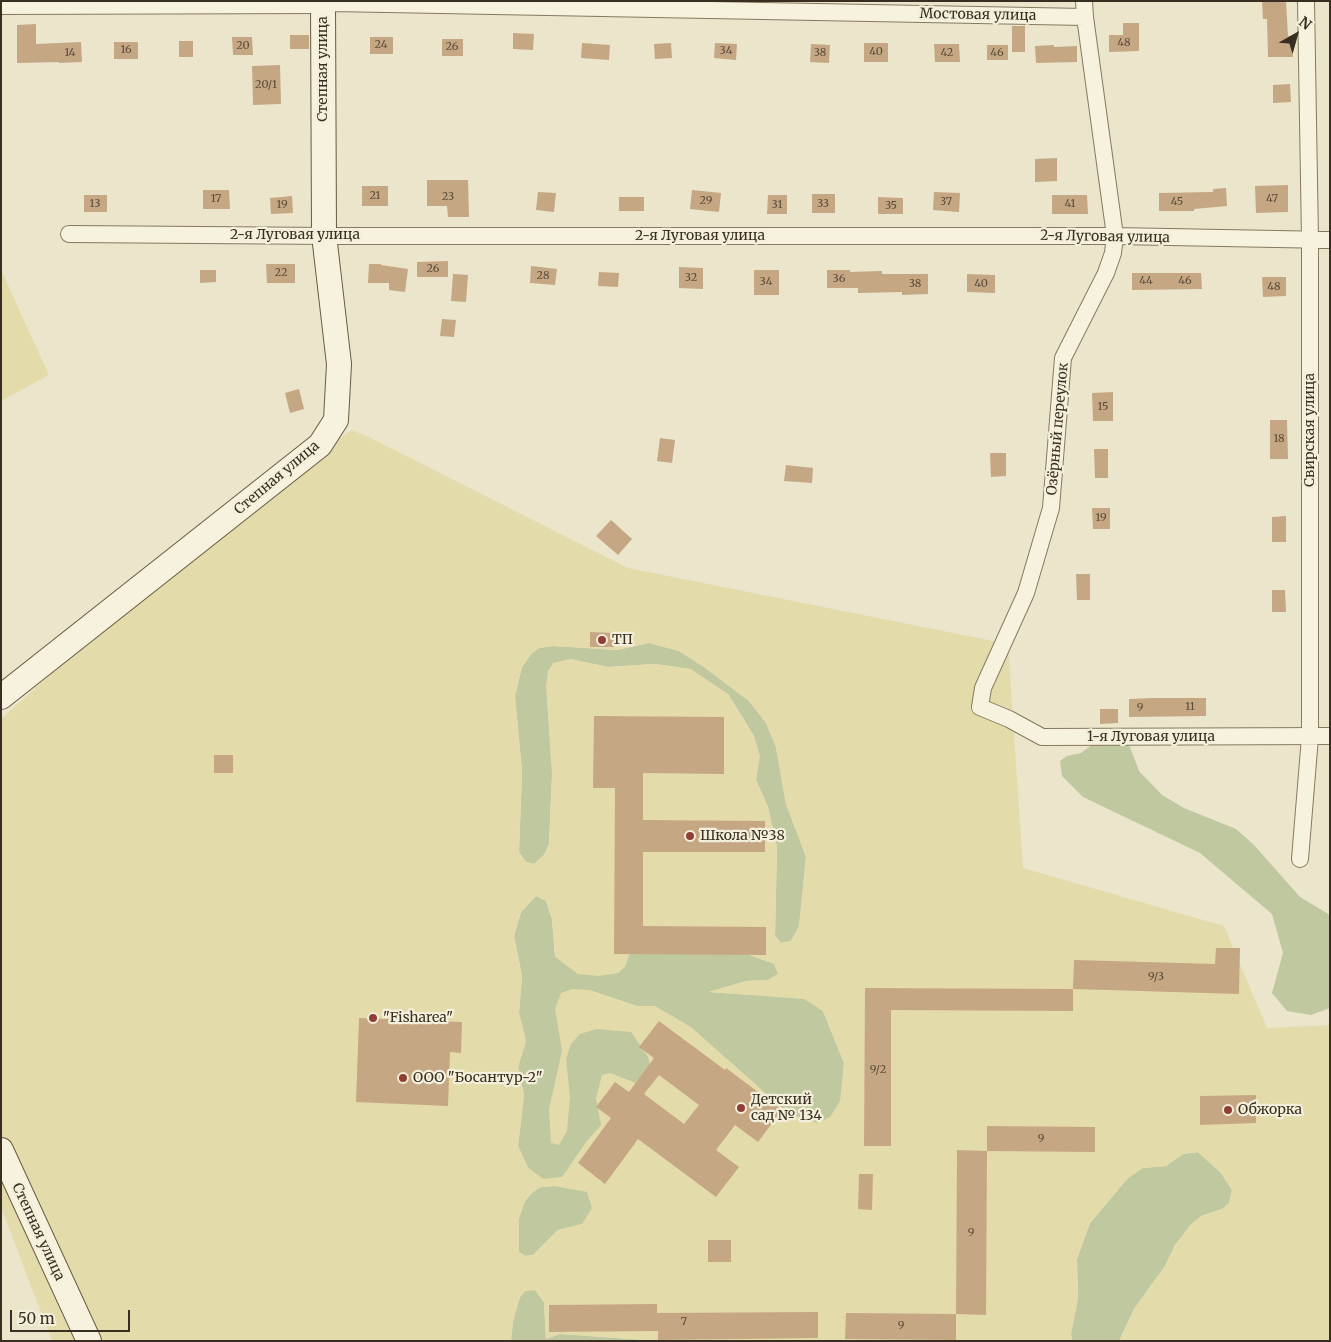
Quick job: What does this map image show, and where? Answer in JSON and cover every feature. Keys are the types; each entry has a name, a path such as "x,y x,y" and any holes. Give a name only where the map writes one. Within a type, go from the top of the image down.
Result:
{"street":[{"name":"Свирская улица","path":"1300,858 1310,737 1310,240 1306,1"},
{"name":"Степная улица","path":"1,697 320,444 336,420 339,364 324,236 323,3"},
{"name":"Мостовая улица","path":"1,6 333,3 1085,9"},
{"name":"Озёрный переулок","path":"980,707 983,688 1026,593 1051,508 1063,358 1106,273 1113,253 1115,236 1085,9"},
{"name":"2-я Луговая улица","path":"69,234 324,236 1115,236 1330,240"},
{"name":"1-я Луговая улица","path":"980,707 1009,719 1042,737 1330,736"},
{"name":"Степная улица","path":"1,1150 89,1341"}],"green space":[{"path":"649,643 679,651 704,667 749,701 766,723 776,747 786,804 806,857 799,927 791,941 781,943 775,936 777,847 768,807 756,780 759,756 754,736 728,694 690,669 655,664 608,667 570,659 552,775 549,844 544,855 534,864 526,862 519,852 522,772 515,696 522,667 532,653 539,648 553,646 617,650"},
{"path":"1121,739 1130,747 1139,771 1162,795 1184,808 1236,829 1254,845 1300,897 1330,915 1330,1008 1311,1015 1287,1011 1272,993 1283,953 1272,914 1200,853 1083,797 1062,776 1060,761 1067,756 1081,753 1096,742"},
{"path":"536,896 546,901 552,919 555,957 631,950 744,953 775,964 778,974 768,980 746,981 710,992 804,998 823,1011 844,1063 831,1232 582,1224 558,1230 533,1255 525,1256 519,1252 519,1218 525,1201 534,1191 541,1187 555,1186 555,1178 543,1179 528,1168 518,1146 524,1095 518,1067 526,1041 519,1013 522,976 514,936 521,912","holes":["589,990 637,1006 655,1006 559,1033"]},
{"path":"1198,1152 1221,1173 1232,1190 1229,1203 1222,1209 1201,1216 1175,1245 1165,1266 1134,1309 1119,1341 1072,1341 1071,1334 1078,1298 1077,1259 1090,1223 1128,1178 1143,1168 1166,1166 1183,1154"},
{"path":"535,1290 544,1302 546,1339 560,1334 660,1341 511,1341 513,1321 520,1297 525,1291"}],"sand":[{"path":"1,270 49,375 1,401"},
{"path":"352,430 369,437 628,568 1008,644 1023,868 1224,926 1267,1028 1330,1025 1330,1341 1119,1341 1134,1309 1165,1266 1175,1245 1190,1225 1201,1216 1222,1209 1229,1203 1232,1190 1221,1173 1198,1152 1183,1154 1166,1166 1143,1168 1128,1178 1090,1223 1077,1259 1078,1298 1071,1334 1072,1341 660,1341 560,1334 546,1339 544,1302 535,1290 525,1291 520,1297 513,1321 511,1341 52,1341 1,1207 1,719 60,666 213,544 333,443","holes":["649,643 679,651 704,667 749,701 766,723 776,747 786,804 806,857 799,926 791,941 781,943 775,936 777,847 768,807 756,780 760,756 754,736 728,694 691,669 655,664 608,667 570,659 553,663 548,671 546,686 552,775 549,844 544,855 534,864 526,862 519,852 522,772 515,696 522,667 532,653 539,648 553,646 617,650","536,896 546,901 552,919 555,957 578,974 599,976 618,973 625,967 631,950 744,953 774,964 778,974 768,980 746,981 708,992 804,999 823,1011 844,1063 840,1101 830,1117 817,1123 788,1113 691,1027 655,1006 636,1006 589,990 572,989 561,993 555,1009 562,1051 549,1109 551,1143 559,1145 567,1131 570,1097 566,1059 571,1044 580,1034 597,1029 631,1032 648,1057 651,1069 636,1083 610,1073 602,1075 596,1098 601,1125 586,1142 562,1177 543,1179 528,1168 518,1146 524,1095 518,1067 526,1041 519,1013 522,976 514,936 521,912","554,1186 587,1192 592,1208 582,1224 558,1230 533,1255 525,1256 519,1252 519,1218 525,1201 534,1191 541,1187"]}],"building":[{"path":"1262,1 1286,1 1288,36 1292,36 1293,57 1268,57 1267,19 1263,19"},
{"path":"1123,23 1139,23 1139,51 1109,52 1109,35 1123,35"},
{"path":"36,24 36,44 81,42 82,62 17,63 17,25"},
{"path":"1012,26 1025,26 1025,52 1012,52"},
{"path":"513,33 534,34 533,50 513,49"},
{"path":"290,35 309,35 309,49 290,49"},
{"path":"232,37 252,37 253,55 233,55"},
{"path":"370,37 393,37 393,54 370,54"},
{"path":"442,39 463,39 463,56 442,56"},
{"path":"179,41 193,41 193,57 179,57"},
{"path":"114,42 138,42 138,59 114,59"},
{"path":"582,43 610,45 609,60 581,58"},
{"path":"671,43 672,58 655,59 654,44"},
{"path":"715,43 737,44 736,60 714,58"},
{"path":"864,43 888,43 888,62 864,62"},
{"path":"811,44 830,45 829,63 810,62"},
{"path":"934,44 959,44 960,62 935,62"},
{"path":"987,45 1008,45 1008,60 987,60"},
{"path":"1054,45 1054,47 1077,46 1077,62 1036,63 1035,46"},
{"path":"280,65 281,104 253,105 252,66"},
{"path":"1290,84 1291,102 1273,103 1273,85"},
{"path":"1057,158 1057,181 1035,182 1035,159"},
{"path":"427,180 468,180 469,217 448,217 447,206 427,206"},
{"path":"1288,185 1288,212 1256,213 1255,186"},
{"path":"362,186 388,186 388,206 362,206"},
{"path":"1226,188 1227,206 1194,209 1194,211 1159,211 1159,193 1213,192 1213,189"},
{"path":"203,190 229,190 230,209 203,209"},
{"path":"692,190 721,193 719,212 690,209"},
{"path":"538,192 556,193 554,212 536,210"},
{"path":"934,192 960,193 959,212 933,210"},
{"path":"812,194 835,194 835,213 812,213"},
{"path":"84,195 107,195 107,212 84,212"},
{"path":"768,195 787,195 787,214 767,214"},
{"path":"1052,195 1087,195 1088,214 1052,214"},
{"path":"292,196 293,213 271,214 270,198"},
{"path":"619,197 644,197 644,211 619,211"},
{"path":"878,197 903,198 903,214 878,214"},
{"path":"448,261 448,277 417,277 417,262"},
{"path":"266,264 295,264 295,283 267,283"},
{"path":"369,264 381,264 408,269 405,292 389,290 389,283 368,283"},
{"path":"531,266 557,269 555,285 530,283"},
{"path":"679,267 703,268 703,289 679,288"},
{"path":"200,270 216,270 216,282 200,283"},
{"path":"754,270 779,270 779,295 754,295"},
{"path":"827,270 850,270 850,272 882,271 882,274 928,274 928,294 902,295 902,292 858,293 858,288 827,288"},
{"path":"599,272 619,273 618,287 598,286"},
{"path":"1132,273 1201,273 1202,289 1132,290"},
{"path":"453,274 468,275 466,302 451,301"},
{"path":"967,274 995,275 995,293 967,292"},
{"path":"1262,277 1286,277 1286,296 1263,297"},
{"path":"442,319 456,320 454,337 440,336"},
{"path":"299,389 304,409 290,413 285,393"},
{"path":"1113,392 1113,421 1093,421 1092,393"},
{"path":"1270,420 1287,420 1288,459 1270,459"},
{"path":"660,438 675,440 672,463 657,461"},
{"path":"1094,449 1108,449 1108,478 1095,478"},
{"path":"990,453 1006,453 1006,476 991,477"},
{"path":"786,465 813,468 812,483 784,481"},
{"path":"1092,508 1110,508 1110,529 1093,529"},
{"path":"1286,516 1286,542 1272,542 1272,517"},
{"path":"611,520 632,539 618,555 596,536"},
{"path":"1076,574 1090,574 1090,600 1077,600"},
{"path":"1272,590 1285,590 1286,612 1272,612"},
{"name":"ТП","path":"590,632 614,633 614,647 590,647"},
{"path":"1206,698 1206,716 1129,717 1129,699"},
{"path":"1100,709 1118,709 1118,723 1100,724"},
{"name":"Школа №38","path":"594,716 724,717 724,774 643,773 643,820 765,821 765,852 643,852 643,926 766,927 766,955 614,954 615,788 593,788"},
{"path":"214,755 233,755 233,773 214,773"},
{"path":"1216,948 1240,948 1239,994 1073,989 1074,960 1215,964"},
{"path":"865,988 1073,989 1073,1011 891,1010 891,1146 864,1146"},
{"name":"ООО \"Босантур-2\"","path":"359,1018 462,1022 461,1053 450,1052 448,1106 356,1102"},
{"name":"Детский сад № 134","path":"659,1021 782,1110 758,1142 735,1125 716,1150 739,1167 716,1197 638,1139 605,1184 578,1163 611,1118 596,1107 615,1082 629,1092 654,1058 639,1047","holes":["659,1075 699,1105 684,1124 644,1094"]},
{"path":"1256,1095 1256,1123 1200,1125 1200,1096"},
{"path":"987,1126 1095,1127 1095,1152 987,1151"},
{"path":"957,1150 987,1151 986,1315 956,1314"},
{"path":"859,1174 873,1174 872,1210 858,1209"},
{"path":"708,1240 731,1240 731,1262 708,1262"},
{"path":"657,1304 657,1313 818,1312 818,1338 658,1340 658,1331 549,1332 549,1305"},
{"path":"846,1313 956,1314 956,1340 845,1339"}],"place":[{"name":"ТП","path":"602,640"},
{"name":"Школа №38","path":"690,836"},
{"name":"\"Fisharea\"","path":"373,1018"},
{"name":"ООО \"Босантур-2\"","path":"403,1078"},
{"name":"Детский сад № 134","path":"741,1108"},
{"name":"Обжорка","path":"1228,1110"}]}
